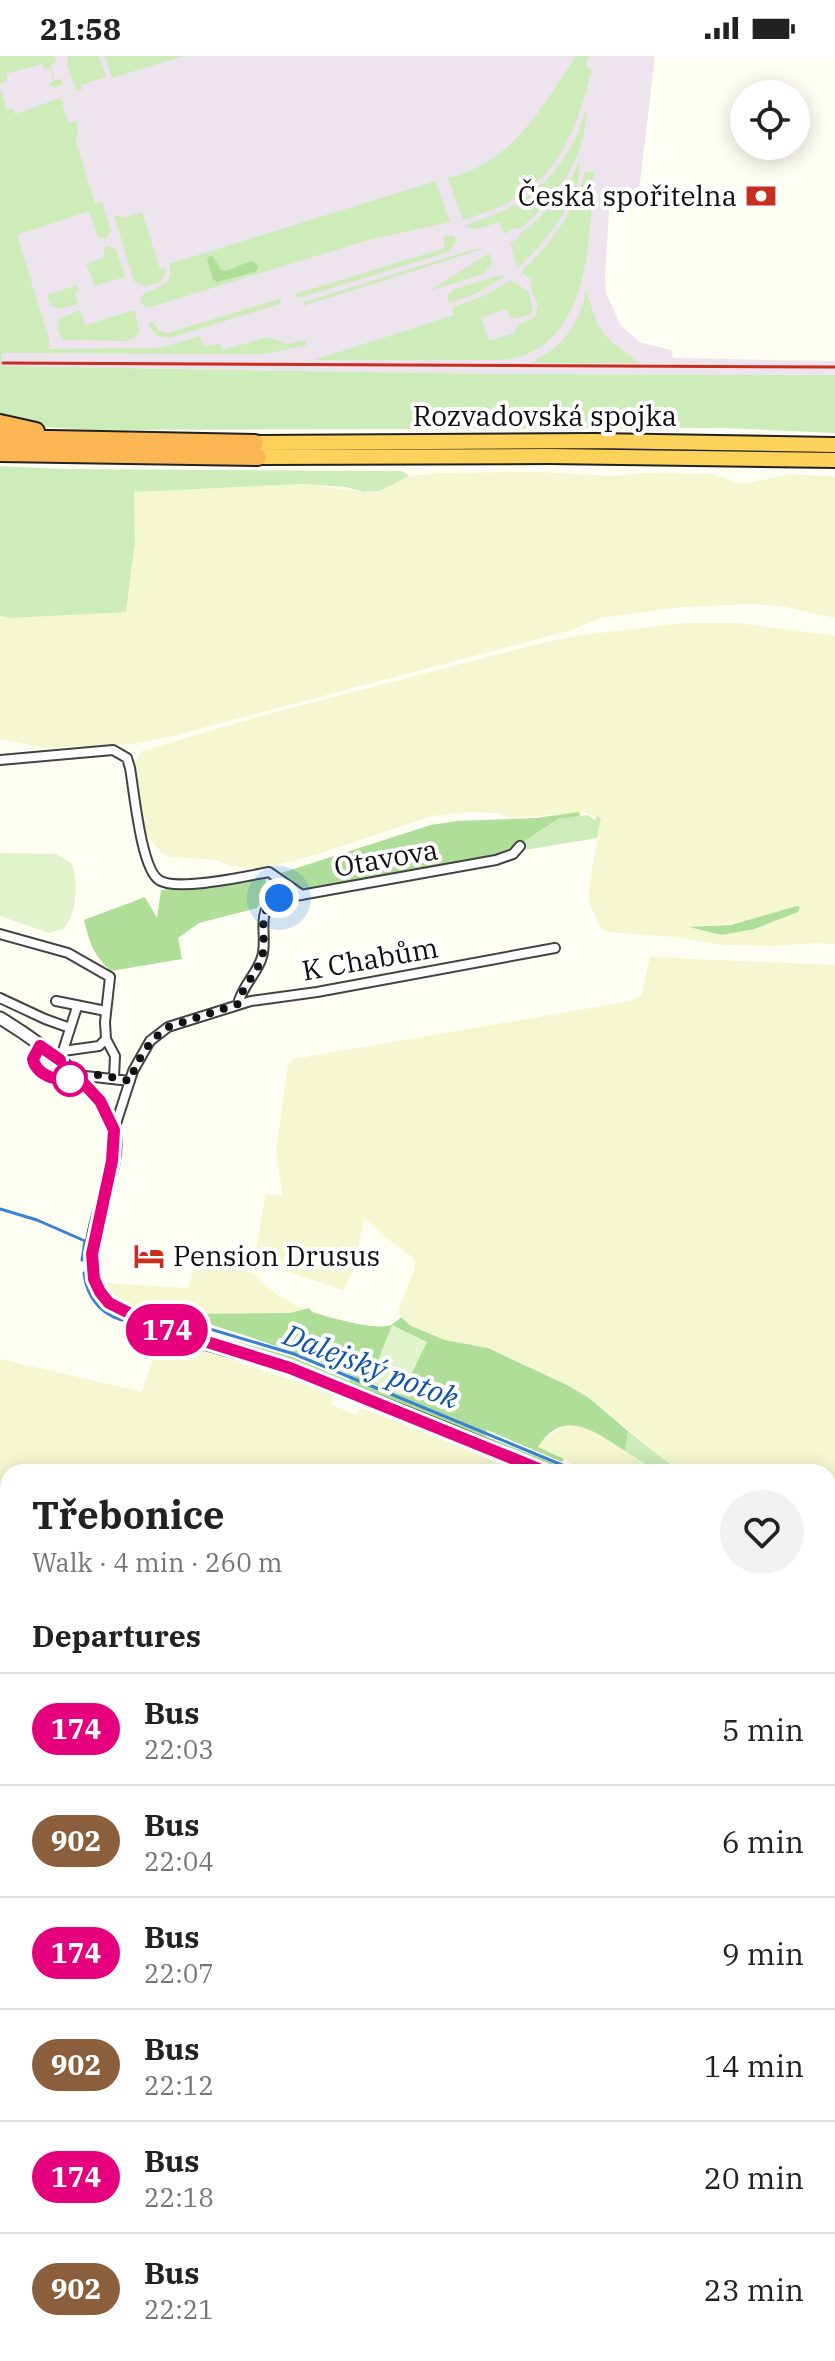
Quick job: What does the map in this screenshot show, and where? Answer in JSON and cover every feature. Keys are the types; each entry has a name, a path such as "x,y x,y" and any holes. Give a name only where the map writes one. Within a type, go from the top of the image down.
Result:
{"highway":[{"path":"0,423 97,441"},
{"path":"0,438 256,450"},
{"name":"Rozvadovská spojka","path":"256,450 595,441 835,445"},
{"path":"0,454 256,450"},
{"name":"Rozvadovská spojka","path":"256,450 835,460"}],"street":[{"path":"0,760 113,750 127,758 141,837 152,874 157,879 177,885 269,872 302,895"},
{"name":"Otavova","path":"238,1004 242,991 262,958 264,912 268,904 279,898 496,860 513,854 520,846"},
{"path":"0,934 68,953 110,977 106,1039 115,1056 114,1078"},
{"name":"K Chabům","path":"114,1130 130,1081 150,1041 168,1027 238,1004 555,948"},
{"path":"0,998 18,1004 38,1017 70,1028"},
{"path":"56,1001 106,1011"},
{"path":"62,1055 77,1007"},
{"path":"0,1018 62,1055 100,1101 114,1130 112,1161 92,1254 94,1279 109,1303 153,1325 290,1368 526,1464"},
{"path":"62,1055 99,1046 106,1039"},
{"path":"76,1075 130,1081"}],"shaded area":[{"path":"11,56 655,56 638,199 610,197 606,293 620,324 639,342 671,350 673,358 835,361 835,375 491,374 1,366 0,75"}],"green space":[{"path":"0,56 54,56 56,62 50,65 55,80 61,79 63,84 50,86 49,83 54,81 50,68 44,69 42,64 6,74 7,80 0,84"},
{"path":"68,56 99,56 106,77 81,85 82,90 76,91 67,64"},
{"path":"105,56 184,56 112,78"},
{"path":"576,56 589,56 585,66 592,69 575,124 552,166 517,197 463,220 448,178 491,160 508,146 538,113"},
{"path":"0,88 7,110 13,109 15,114 66,96 61,99 68,123 77,121 78,136 75,138 95,204 102,202 111,231 106,239 98,237 89,211 17,235 49,339 49,349 160,348 200,336 203,346 221,344 223,350 268,337 287,344 305,340 307,345 266,354 2,353 1,366 491,374 835,375 835,433 723,428 90,430 33,426 0,415"},
{"path":"586,108 582,142 567,176 532,218 519,229 504,234 500,222 477,229 465,227 518,202 545,181 574,141"},
{"path":"579,163 579,176 568,205 549,235 517,269 510,243 554,203"},
{"path":"585,172 594,172 590,228 580,287 569,314 554,336 532,352 503,360 314,360 454,315 452,308 486,295 510,280 528,291 533,307 531,314 515,319 507,309 481,318 489,341 514,333 518,325 535,317 538,305 529,284 532,280 521,272 543,250 560,226 575,201"},
{"path":"436,181 450,222 368,240 151,307 144,306 140,301 143,294 167,281 169,264"},
{"path":"142,212 160,269 165,268 160,282 144,287 134,281 114,216 124,218"},
{"path":"451,235 456,242 449,252 296,297 295,294 445,248 443,237"},
{"path":"108,246 116,249 125,277 95,286 86,264 103,258 104,249"},
{"path":"483,249 303,306 304,302"},
{"path":"489,253 492,264 483,274 429,291"},
{"path":"213,256 221,270 251,261 258,268 255,272 217,282 213,279 207,260"},
{"path":"505,276 475,294 449,303 447,296 452,290"},
{"path":"77,285 78,304 59,309 50,305 47,295"},
{"path":"586,292 604,334 639,363 532,363 565,337 578,316"},
{"path":"282,300 280,304 170,338 157,336 148,324 152,322 160,331 168,333"},
{"path":"80,310 85,325 135,310 139,332 127,341 62,340 57,328 59,319"},
{"path":"0,466 402,471 409,476 379,491 364,492 346,487 301,484 134,492 135,540 126,612 10,618 0,616"},
{"path":"538,472 613,476 711,474 742,484 792,474 835,477 835,618 782,606 751,604 681,607 601,618 571,630 168,737 132,744 45,748 0,739 0,616 10,618 135,540 134,492 301,484 371,493 409,476"},
{"path":"687,623 737,623 835,636 835,944 724,945 676,937 607,932 600,927 589,902 601,819 584,812 512,818 498,813 469,812 432,816 315,855 261,869 231,866 217,860 172,857 162,853 144,832 135,762 142,751 261,716 581,635","holes":["797,906 798,912 754,929 722,935 692,927 747,921"]},
{"path":"579,812 580,816 558,819 506,853 302,890 278,874 431,825"},
{"path":"588,815 595,820 597,816 601,819 597,838 506,853 558,819"},
{"path":"0,853 56,854 71,863 75,898 68,923 63,929 49,933 0,916"},
{"path":"265,878 267,889 257,908 199,923 178,938 182,959 111,971 90,942 84,920 145,897 157,918 161,890"},
{"path":"800,907 798,912 754,929 722,935 689,927 731,925"},
{"path":"650,957 835,965 835,1464 670,1464 589,1398 569,1386 488,1348 445,1340 411,1326 398,1312 415,1267 415,1259 364,1217 355,1267 343,1290 254,1260 266,1194 283,1196 276,1152 288,1065 294,1059 631,1001 642,994"},
{"path":"197,1259 252,1273 276,1294 303,1309 290,1313 189,1314 121,1303 110,1293 106,1283 188,1288"},
{"path":"121,1303 189,1314 290,1313 309,1308 312,1312 329,1317 375,1326 391,1325 401,1317 411,1326 445,1340 488,1348 569,1386 589,1398 628,1431 625,1451 591,1431 569,1425 548,1435 538,1447 564,1459 562,1462 487,1430 485,1436 555,1464 541,1464 326,1374 142,1315 292,1357 349,1381 352,1376 310,1358 209,1324 178,1316 139,1312"},
{"path":"392,1325 427,1342 401,1395 369,1383"},
{"path":"163,1337 333,1394 332,1405 357,1415 361,1408 501,1464 0,1464 0,1359 142,1392"},
{"path":"583,1425 645,1464 572,1464 538,1448 542,1441 559,1429"},
{"path":"628,1431 670,1464 645,1464 625,1451"}],"waterway":[{"name":"Dalejský potok","path":"0,1209 37,1220 85,1241 82,1260"},
{"name":"Dalejský potok","path":"84,1273 89,1291 98,1306 121,1320 131,1322"},
{"name":"Dalejský potok","path":"144,1313 183,1321 294,1354 560,1464"}],"railway":[{"path":"3,363 835,367"}],"bus line":[{"name":"174","path":"60,1060 40,1046 33,1059 37,1071 42,1074 66,1080 76,1075 100,1101 114,1130 112,1161 92,1245 94,1279 109,1303 153,1325 290,1368 528,1464"}],"place":[{"name":"Česká spořitelna","path":"761,196"},
{"name":"Pension Drusus","path":"149,1256"}],"route":[{"path":"70,1079 85,1075 130,1081 150,1041 158,1034 168,1027 238,1004 242,991 262,958 264,912 268,904 279,898"}]}
